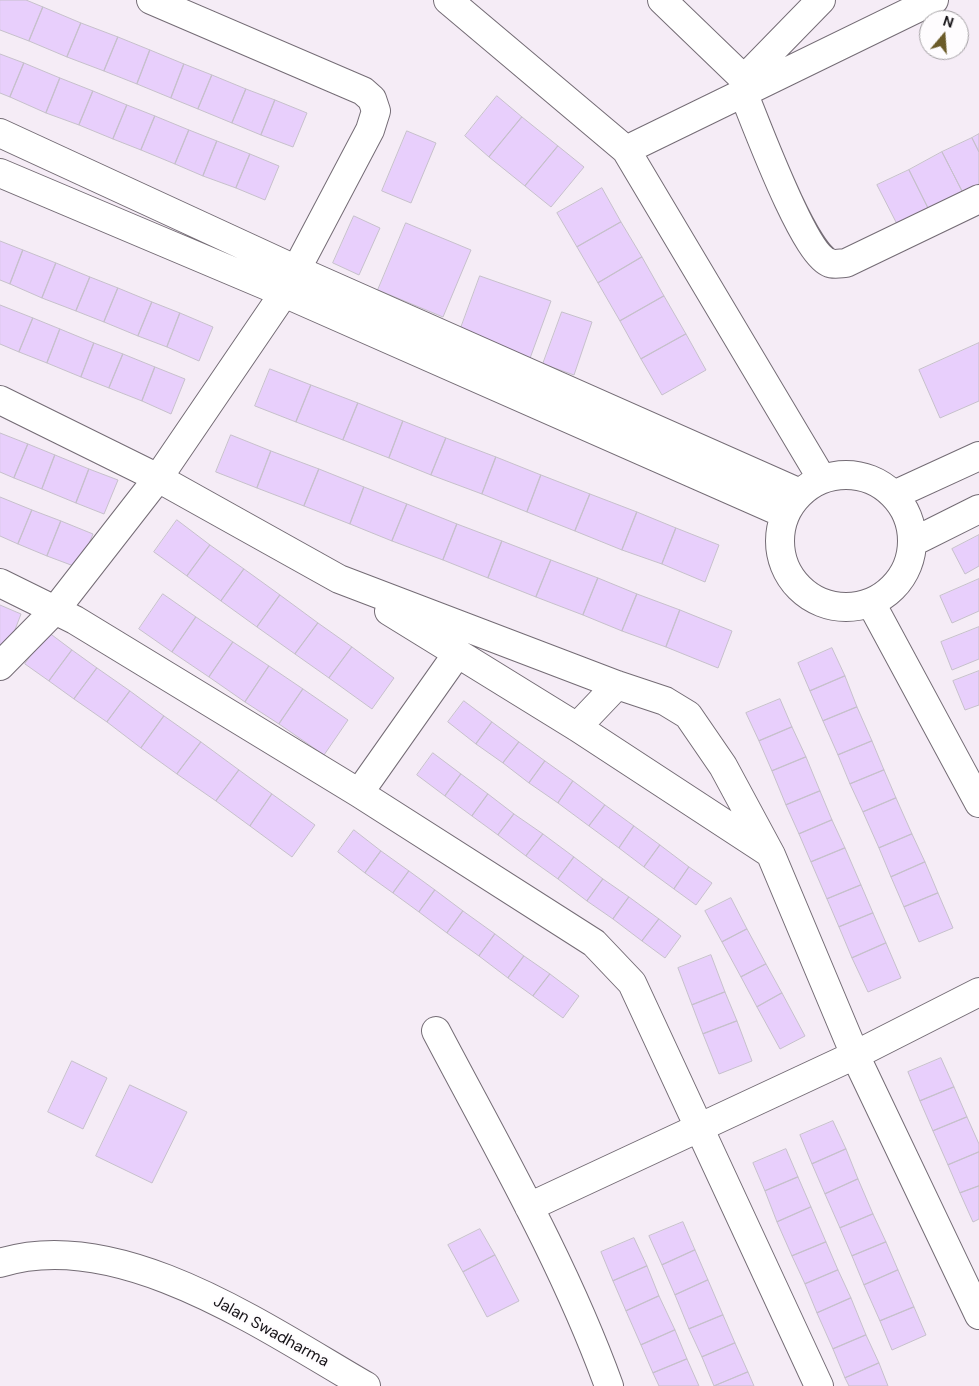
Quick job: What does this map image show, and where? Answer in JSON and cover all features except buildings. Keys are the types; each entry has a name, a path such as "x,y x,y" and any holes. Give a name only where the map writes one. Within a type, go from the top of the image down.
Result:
{"street":[{"path":"0,666 56,610 158,478 284,293 370,130 376,111 372,99 363,91 151,0"},
{"path":"448,0 626,150 802,495"},
{"path":"662,0 744,86 782,188 817,253 830,263 846,263 979,199"},
{"path":"744,86 821,0"},
{"path":"626,150 744,86 934,0"},
{"path":"0,133 297,270 802,495"},
{"path":"0,173 284,293 802,495"},
{"path":"0,400 158,478 339,579 577,727 771,854"},
{"path":"894,495 979,456"},
{"path":"847,475 873,480 894,495 908,517 913,542 907,567 893,589 871,602 845,607 820,602 798,586 784,564 780,539 802,495 847,475"},
{"path":"913,542 979,509"},
{"path":"339,579 617,685 665,700 688,715 723,766 771,854 855,1054 979,1315"},
{"path":"0,583 56,610 359,793 594,943 632,984 700,1127 818,1386"},
{"path":"871,602 979,803"},
{"path":"359,793 457,654"},
{"path":"577,727 617,685"},
{"path":"529,1207 855,1054 979,992"},
{"path":"436,1031 529,1207 594,1345 609,1386"},
{"name":"Jalan Swadharma","path":"0,1263 24,1256 95,1257 152,1274 225,1304 366,1386"}]}
